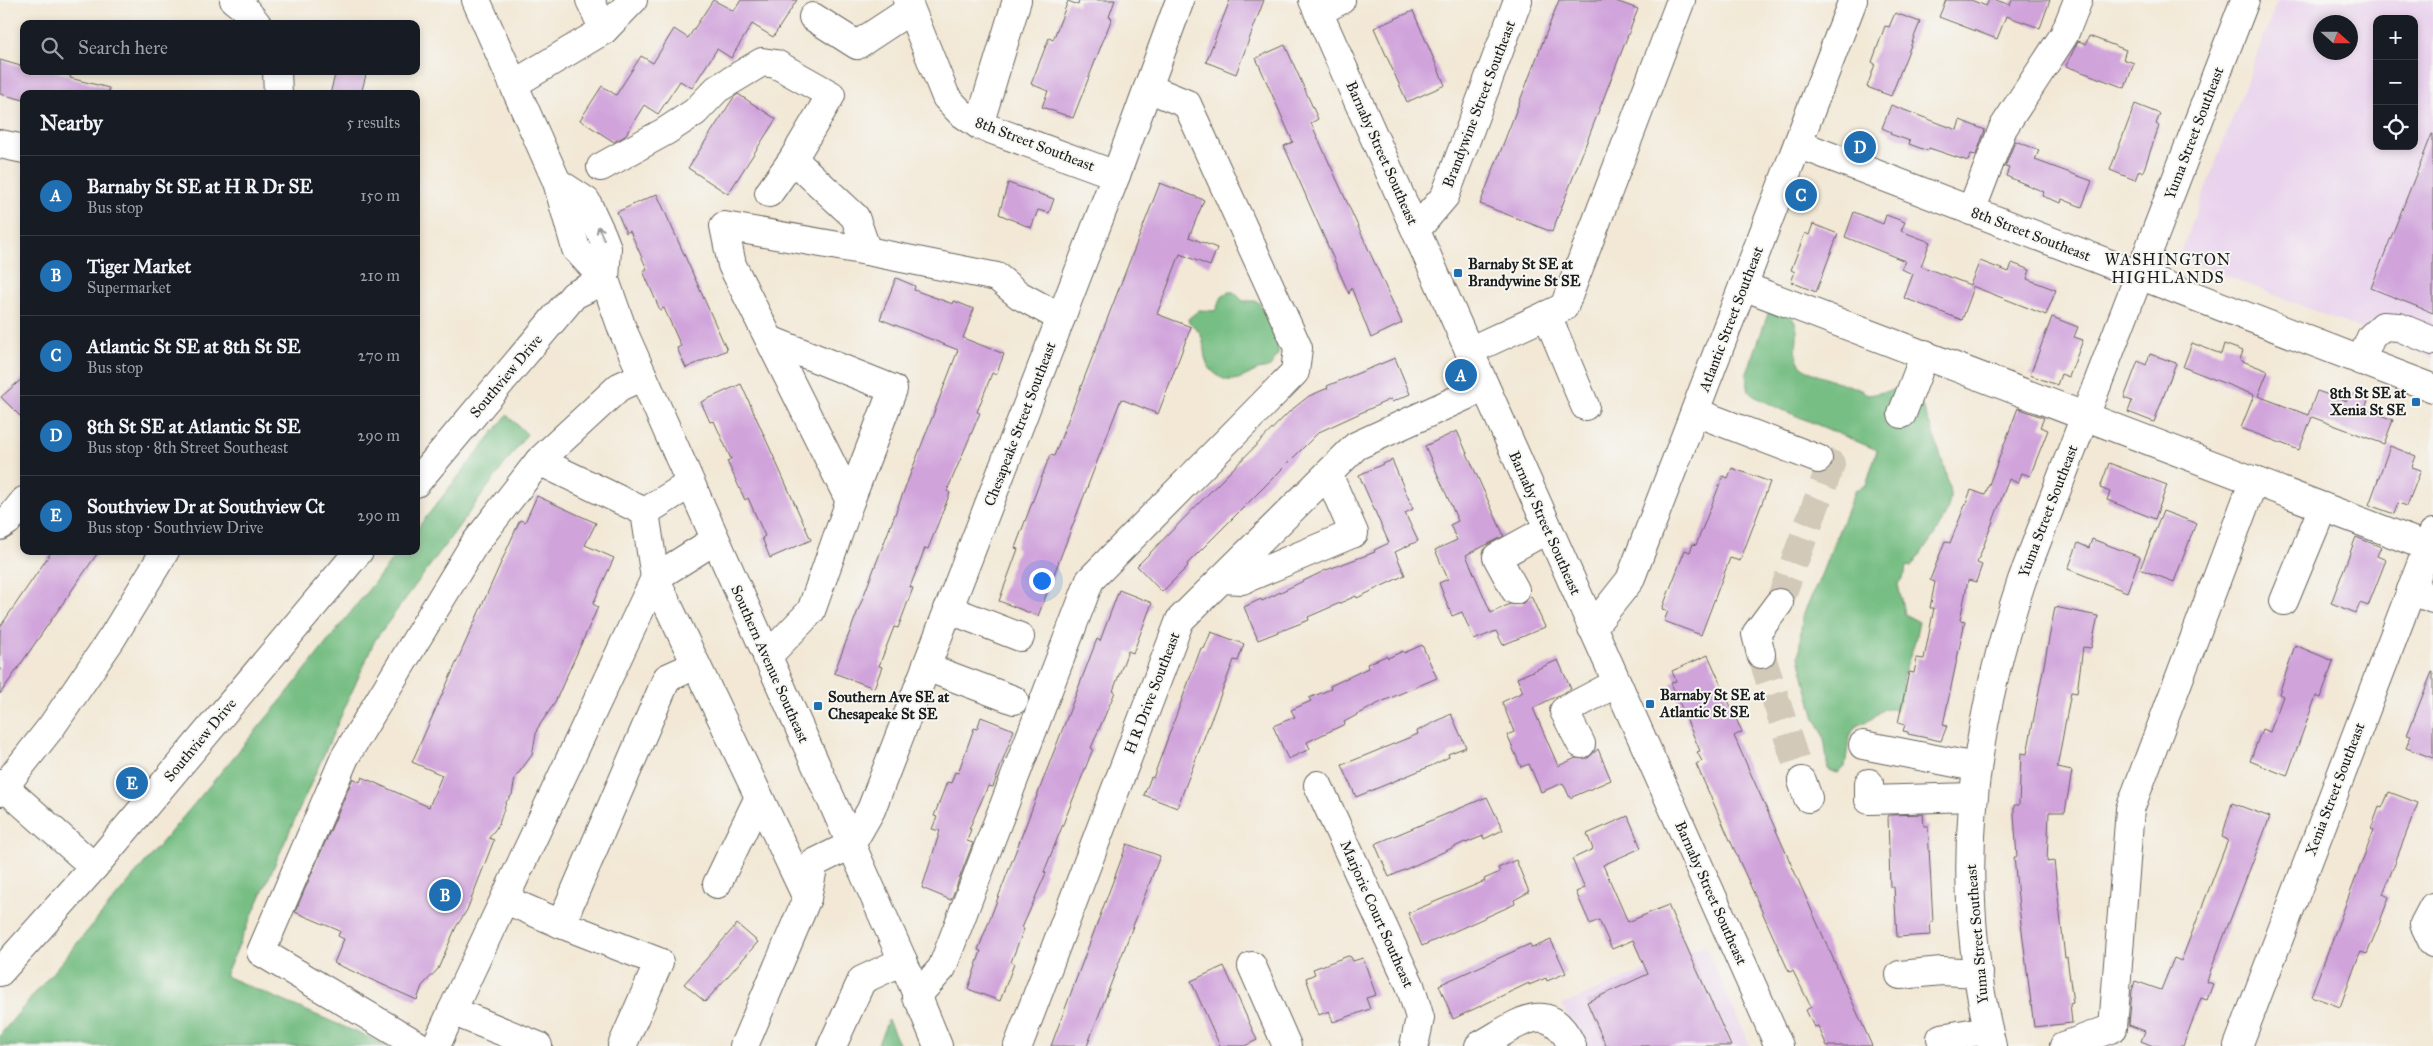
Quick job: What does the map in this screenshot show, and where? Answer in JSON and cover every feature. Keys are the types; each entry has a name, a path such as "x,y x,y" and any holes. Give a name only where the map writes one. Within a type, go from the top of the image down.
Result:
{"street":[{"path":"234,0 254,20"},
{"name":"Southern Avenue Southeast","path":"476,0 557,182 576,249 605,280 623,331 903,961 916,997 938,1046"},
{"path":"590,0 604,30"},
{"path":"514,84 604,30 633,0"},
{"path":"980,125 1017,0"},
{"name":"Chesapeake Street Southeast","path":"851,845 871,810 1116,175 1180,0"},
{"name":"Brandywine Street Southeast","path":"1417,229 1445,196 1518,0"},
{"path":"1469,351 1564,307 1681,0"},
{"name":"Atlantic Street Southeast","path":"1592,628 1630,580 1853,0"},
{"path":"1971,211 2002,128 2064,35 2078,0"},
{"name":"Yuma Street Southeast","path":"1990,1038 1979,973 1970,892 1972,797 1986,708 2005,630 2022,580 2245,0"},
{"path":"813,17 857,45 908,4"},
{"name":"8th Street Southeast","path":"908,4 946,97 960,112 980,125 1116,175"},
{"name":"Barnaby Street Southeast","path":"1324,4 1469,351 1779,1046"},
{"path":"601,167 695,112 717,89 762,62 776,64 831,95 793,159 769,193"},
{"path":"277,75 278,90"},
{"path":"916,997 942,968 1090,580 1296,372 1298,348 1188,104 1148,88"},
{"path":"0,144 20,148"},
{"name":"8th Street Southeast","path":"1798,144 2433,388"},
{"path":"793,159 855,217 867,251"},
{"path":"850,501 732,265 724,226 867,251 997,277 1019,295 1061,318"},
{"name":"Southview Drive","path":"420,478 574,295 605,280"},
{"path":"1743,286 2086,415 2323,507 2430,540"},
{"path":"1547,315 1585,406"},
{"path":"2362,361 2371,337 2383,326 2399,327 2433,341"},
{"path":"767,657 812,611 850,501 893,389 770,340"},
{"path":"1902,414 1924,354"},
{"path":"419,1046 261,952 345,757 473,546 539,461 619,387 643,376"},
{"name":"H R Drive Southeast","path":"1018,1046 1180,620 1356,446 1485,387"},
{"path":"1695,412 1818,459"},
{"path":"539,461 646,512"},
{"path":"1222,579 1242,580 1354,534 1328,474"},
{"path":"2064,1046 2113,1028 2130,809 2254,480"},
{"path":"646,512 690,484"},
{"path":"0,526 8,521 20,506"},
{"path":"2284,601 2323,507"},
{"path":"646,512 655,578 807,898"},
{"path":"1514,590 1497,557 1548,529"},
{"path":"436,1046 506,900 655,578 715,540"},
{"name":"Xenia Street Southeast","path":"2238,1046 2422,595 2430,540"},
{"path":"94,867 2,787 52,726 163,555"},
{"name":"Southview Drive","path":"0,972 94,867 356,555"},
{"path":"1761,654 1756,634 1779,603"},
{"path":"948,609 1020,637"},
{"path":"561,924 667,678 696,665"},
{"path":"926,667 1014,700"},
{"path":"1581,744 1564,710 1617,684"},
{"path":"1863,745 1976,767"},
{"path":"1869,783 1869,800 1972,797"},
{"name":"Marjorie Court Southeast","path":"1318,786 1410,985 1420,1018 1414,1046"},
{"path":"717,884 759,797"},
{"path":"744,1046 807,898 814,863 851,845"},
{"path":"506,900 658,962 622,1046"},
{"path":"2433,907 2424,924 2433,943"},
{"path":"832,1046 862,980 903,961"},
{"path":"1252,966 1287,1046"},
{"path":"1900,975 1942,972 1979,973"},
{"path":"452,1011 538,1046"},
{"path":"1479,1046 1533,1017 1551,1019 1564,1029 1572,1046"},
{"path":"1943,1046 1941,1038 1990,1038"}],"shaded area":[{"path":"2278,0 2433,0 2433,358 2179,257"},
{"path":"1705,945 1750,1046 1581,1046 1562,1005"}],"green space":[{"path":"1228,292 1234,292 1243,301 1257,301 1271,326 1278,349 1278,354 1270,367 1236,380 1227,380 1213,371 1205,357 1201,336 1197,329 1189,323 1188,319 1199,310 1215,311 1223,295"},
{"path":"1776,307 1792,318 1797,330 1796,349 1798,361 1809,371 1861,390 1869,395 1911,386 1929,422 1949,489 1948,508 1940,526 1911,567 1906,566 1905,574 1898,584 1904,614 1919,622 1914,645 1903,675 1903,693 1897,709 1884,709 1870,720 1855,727 1849,738 1845,767 1838,773 1828,770 1824,738 1815,719 1799,657 1802,617 1855,490 1866,485 1877,450 1778,408 1749,392 1746,376 1769,311"},
{"path":"507,415 527,434 375,640 225,976 389,1046 0,1046 0,1035 284,697 396,555 420,555 420,525"},
{"path":"888,1020 900,1046 877,1046"}],"building":[{"path":"713,0 734,11 741,0 797,0 773,37 752,24 731,58 717,49 692,88 680,81 658,114 644,105 625,136 614,142 580,120 602,86 616,95 641,56 653,63 674,29 688,38"},
{"path":"1079,0 1115,0 1109,17 1112,18 1073,118 1042,107 1048,91 1031,84 1049,38 1053,40 1068,1 1078,5"},
{"path":"1230,0 1264,0 1236,74 1206,62"},
{"path":"1559,0 1613,0 1638,9 1552,232 1480,204"},
{"path":"1946,0 1971,0 1986,6 1989,0 1996,0 2010,5 2012,0 2050,0 2040,28 2006,16 1997,39 1939,17"},
{"path":"1413,11 1445,85 1407,102 1374,28"},
{"path":"1895,13 1920,22 1891,96 1867,87 1875,64 1872,62 1885,26 1889,27"},
{"path":"2089,36 2126,50 2123,59 2134,63 2125,88 2066,66 2078,41 2086,44"},
{"path":"1285,45 1318,119 1311,123 1402,323 1371,338 1351,287 1349,294 1284,146 1293,142 1256,58"},
{"path":"0,60 20,66 20,75 68,75 71,76 70,78 109,88 109,90 20,90 20,99 0,94"},
{"path":"335,75 366,75 362,90 331,90"},
{"path":"738,94 776,119 728,194 688,168 734,97"},
{"path":"2135,104 2160,114 2156,124 2159,126 2143,172 2139,170 2135,180 2110,170"},
{"path":"1891,105 1957,130 1960,120 1985,130 1976,155 1971,154 1968,161 1929,148 1928,151 1909,144 1910,141 1890,134 1891,132 1882,128"},
{"path":"2433,134 2433,313 2371,288"},
{"path":"2015,141 2039,150 2035,160 2092,181 2082,207 2062,199 2061,203 2042,196 2044,192 2006,176 2009,168 2005,167"},
{"path":"1008,183 1054,199 1049,213 1038,210 1031,228 999,214"},
{"path":"1160,183 1204,200 1189,237 1217,248 1210,266 1180,254 1157,314 1191,327 1158,414 1121,399 1038,616 999,601 1018,549 1015,548 1050,455 1054,456"},
{"path":"657,194 727,350 686,368 677,348 681,346 664,308 660,310 643,271 647,269 630,231 626,233 617,212"},
{"path":"1854,212 1883,224 1886,215 1905,222 1901,231 1930,242 1921,266 1970,285 1980,261 2009,272 2012,263 2030,270 2027,279 2056,290 2046,315 1972,286 1972,293 1962,320 1904,298 1913,274 1901,269 1905,261 1845,237"},
{"path":"1813,224 1838,234 1816,292 1791,282 1795,272 1791,270 1805,233 1809,235"},
{"path":"896,278 915,286 914,290 953,304 954,301 974,309 963,338 1004,354 996,375 992,373 977,412 980,413 947,491 950,493 928,549 925,548 910,587 913,588 898,628 894,627 879,666 882,667 874,688 834,673 958,350 880,319"},
{"path":"2052,317 2078,327 2074,337 2083,340 2069,377 2061,374 2057,385 2030,375"},
{"path":"2192,343 2221,354 2224,344 2243,351 2240,360 2268,371 2258,396 2308,415 2317,391 2347,401 2350,393 2368,400 2365,409 2393,420 2384,444 2312,417 2299,450 2241,428 2254,395 2183,367"},
{"path":"2150,354 2176,363 2154,422 2128,412 2132,401 2124,398 2138,361 2146,365"},
{"path":"1395,358 1410,394 1392,402 1391,399 1319,432 1187,564 1188,566 1162,592 1137,566 1290,411 1309,396 1328,388 1327,386"},
{"path":"20,380 20,416 1,397"},
{"path":"741,384 811,540 770,558 762,538 765,536 748,498 745,500 727,461 731,459 714,421 710,422 701,402"},
{"path":"2018,408 2044,418 2040,427 2048,430 2030,476 2022,473 2018,483 2009,479 1977,563 1982,565 1976,582 1968,580 1960,620 1965,621 1943,725 1947,726 1941,741 1908,734 1908,732 1903,731 1905,725 1898,723 1909,672 1914,673 1917,658 1924,659 1934,608 1930,608 1935,582 1930,580 1945,541 1950,543 1971,490 1985,495"},
{"path":"1457,431 1504,536 1466,555 1491,613 1510,604 1522,604 1531,596 1545,627 1503,645 1496,631 1474,640 1462,612 1452,616 1439,583 1448,579 1435,550 1457,540 1450,525 1458,521 1425,446"},
{"path":"2390,446 2416,456 2412,467 2421,470 2407,506 2398,503 2394,514 2369,505"},
{"path":"1392,460 1413,509 1405,513 1418,541 1395,552 1405,575 1357,598 1356,596 1308,617 1309,620 1258,640 1244,607 1261,599 1262,601 1326,570 1375,552 1374,550 1389,543 1359,475"},
{"path":"2109,463 2167,485 2155,519 2107,500 2110,492 2100,488"},
{"path":"1732,468 1770,482 1740,561 1730,558 1701,635 1664,621 1668,611 1662,609 1685,550 1690,552 1693,544 1696,545 1723,476 1728,478"},
{"path":"537,496 596,523 585,545 614,558 593,604 598,607 554,704 537,729 532,755 515,778 512,795 506,802 499,824 489,838 494,840 467,910 456,927 438,969 422,986 417,1000 334,963 344,939 338,936 340,931 295,912 353,778 360,782 362,777 429,807 442,775 412,762 520,520 525,522"},
{"path":"2163,511 2196,523 2174,582 2140,569"},
{"path":"2356,537 2381,547 2377,556 2386,560 2368,606 2360,603 2356,613 2331,603"},
{"path":"2092,539 2140,557 2127,592 2068,569 2078,543 2089,548"},
{"path":"49,555 96,555 0,694 0,627"},
{"path":"1119,590 1152,603 1133,653 1128,651 1113,691 1115,692 1091,748 1093,749 1044,872 1046,873 1022,928 1024,929 1011,962 1014,964 1000,1001 968,989 981,951 978,950 1097,639 1100,641"},
{"path":"2055,607 2098,616 2091,648 2083,647 2077,693 2071,692 2057,768 2072,771 2065,812 2049,812 2047,862 2054,861 2065,958 2067,957 2073,1003 2070,1004 2072,1023 2034,1027 2014,857 2017,857 2014,805 2019,805 2021,753 2027,754"},
{"path":"1211,632 1244,644 1238,661 1234,660 1177,808 1144,795 1151,777 1153,778 1201,648 1204,649"},
{"path":"1422,645 1437,678 1381,702 1344,722 1345,724 1307,742 1310,749 1288,759 1273,726 1295,717 1291,710 1311,701 1309,698 1331,689 1330,686 1368,668 1367,664 1386,656 1388,658 1403,651 1404,653"},
{"path":"2295,645 2333,661 2321,698 2316,696 2287,776 2250,761 2262,729 2270,732 2283,696 2279,694"},
{"path":"1708,655 1742,732 1734,736 1872,1046 1827,1046 1818,1026 1814,1027 1806,1010 1811,1007 1793,971 1789,972 1696,764 1702,761 1697,752 1700,751 1671,683 1676,681 1672,671"},
{"path":"1558,660 1571,689 1533,708 1558,766 1576,758 1588,758 1598,749 1611,780 1570,798 1563,783 1541,792 1529,764 1521,767 1507,735 1514,732 1502,702 1523,692 1517,678"},
{"path":"2432,672 2433,758 2406,748 2411,736 2407,735"},
{"path":"1451,714 1466,747 1448,754 1449,757 1433,765 1356,797 1342,765 1418,734 1417,731"},
{"path":"981,717 1014,730 993,787 988,786 969,829 971,829 967,841 973,843 951,900 922,888 940,831 932,829 937,817 934,816 947,782 951,783 955,772 958,773 974,728 977,729"},
{"path":"2389,792 2418,803 2383,894 2389,897 2378,927 2367,954 2361,952 2359,955 2340,1007 2311,996 2374,830 2371,829 2379,807 2382,808"},
{"path":"1487,797 1503,830 1484,839 1483,836 1465,842 1389,877 1375,844"},
{"path":"2232,803 2270,817 2210,972 2207,982 2213,984 2207,1000 2201,998 2183,1046 2153,1046 2141,1041 2145,1031 2129,1025 2132,991 2135,981 2161,990 2174,958 2181,961 2228,840 2222,837"},
{"path":"1923,814 1924,826 1928,826 1933,922 1930,922 1931,935 1897,937 1894,887 1890,887 1888,815"},
{"path":"1628,816 1641,848 1603,865 1628,922 1668,905 1731,1046 1606,1046 1587,1002 1648,974 1633,940 1612,949 1599,920 1590,924 1576,892 1585,888 1572,859 1593,849 1587,834"},
{"path":"1127,844 1160,856 1087,1046 1051,1046"},
{"path":"1516,860 1529,892 1514,900 1515,904 1422,946 1408,913 1485,881 1484,879 1500,872 1498,868"},
{"path":"737,924 758,942 705,1002 684,984"},
{"path":"1551,940 1566,973 1547,981 1546,978 1529,985 1529,983 1453,1019 1439,985 1530,944 1532,948"},
{"path":"1348,956 1353,961 1363,958 1376,995 1366,998 1370,1009 1333,1022 1329,1011 1319,1015 1306,978 1315,974 1313,969"},
{"path":"1224,966 1257,1040 1245,1046 1220,1046 1191,981"}],"tunnel":[{"path":"1779,603 1831,464 1818,459"},
{"path":"1761,654 1802,781"}],"place":[{"name":"8th St SE at Atlantic St SE","path":"1860,147"},
{"name":"Atlantic St SE at 8th St SE","path":"1801,195"},
{"name":"Barnaby St SE at Brandywine St SE","path":"1458,273"},
{"name":"Barnaby St SE at H R Dr SE","path":"1461,375"},
{"name":"8th St SE at Xenia St SE","path":"2416,402"},
{"name":"Barnaby St SE at Atlantic St SE","path":"1650,704"},
{"name":"Southern Ave SE at Chesapeake St SE","path":"818,706"},
{"name":"Southview Dr at Southview Ct","path":"132,783"},
{"name":"Tiger Market","path":"445,895"}],"district":[{"name":"WASHINGTON HIGHLANDS","path":"2168,268"}]}
